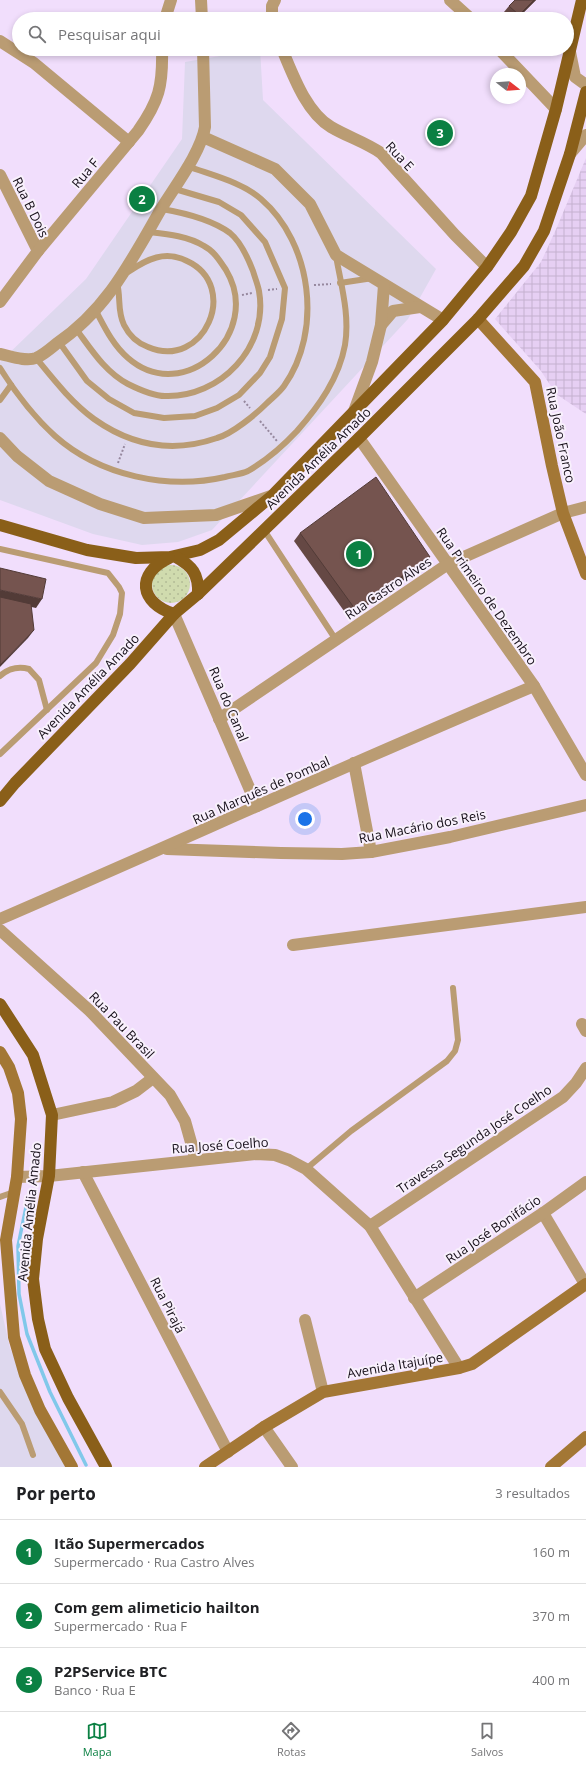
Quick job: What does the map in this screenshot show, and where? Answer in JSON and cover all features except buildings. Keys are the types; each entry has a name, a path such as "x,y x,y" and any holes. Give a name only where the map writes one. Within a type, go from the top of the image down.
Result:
{"main road":[{"name":"Avenida Amélia Amado","path":"574,35 582,0"},
{"name":"Avenida Amélia Amado","path":"0,525 87,550 136,558 173,557 200,550 219,540 272,495 352,414 443,320 487,266 511,232 530,196 556,109 569,56"},
{"name":"Avenida Amélia Amado","path":"0,801 15,783 130,664 174,614 198,594 359,438 478,319 524,266 544,231 570,154 586,92"},
{"path":"174,614 157,606 151,600 147,592 149,574 154,567 173,557 192,568 197,575 198,594"},
{"path":"0,786 15,783"},
{"name":"Avenida Amélia Amado","path":"0,1004 4,1018 33,1055 52,1115 49,1176 37,1240 33,1279 38,1319 45,1349 68,1398 106,1467"}],"street":[{"path":"167,12 171,0"},
{"path":"201,0 202,12"},
{"path":"272,12 272,6 275,0"},
{"path":"450,0 463,12"},
{"path":"0,40 12,48"},
{"path":"24,56 129,142"},
{"name":"Rua F","path":"0,302 38,251 129,142 150,114 159,95 162,77 162,56"},
{"path":"0,354 26,359 36,358 76,329 96,311 120,278 175,189 198,149 203,137 205,127 203,56"},
{"name":"Rua E","path":"285,56 298,89 312,108 329,126 370,145 381,153 454,235 487,266"},
{"path":"506,56 556,109"},
{"path":"571,56 575,76 586,85"},
{"path":"570,154 586,135"},
{"path":"203,137 275,169 289,181 310,204 336,255 384,286 443,320"},
{"name":"Rua B Dois","path":"0,175 38,251"},
{"path":"352,414 372,362 381,325 384,286"},
{"path":"381,325 393,311 420,307"},
{"name":"Rua João Franco","path":"478,319 535,382 563,513 586,574"},
{"path":"0,438 17,456 49,482 100,504 144,518 216,515 272,495"},
{"name":"Rua Primeiro de Dezembro","path":"359,438 534,686 586,775"},
{"name":"Rua Castro Alves","path":"219,719 448,564 563,513 586,507"},
{"name":"Rua do Canal","path":"174,614 256,806"},
{"name":"Rua Marquês de Pombal","path":"0,920 164,849 256,806 354,763 534,686"},
{"path":"354,763 371,852"},
{"name":"Rua Macário dos Reis","path":"164,849 342,854 371,852 450,837 586,805"},
{"path":"293,946 583,911"},
{"name":"Rua Pau Brasil","path":"0,930 90,1011 170,1095 186,1121 196,1160"},
{"name":"Avenida Amélia Amado","path":"0,1052 9,1067 18,1093 21,1119 17,1177 6,1240 14,1337 25,1375 40,1410 72,1467"},
{"name":"Travessa Segunda José Coelho","path":"370,1226 563,1097 576,1083 586,1068"},
{"path":"52,1115 113,1102 136,1091 153,1078"},
{"name":"Rua José Coelho","path":"17,1177 49,1176 256,1154 275,1155 289,1160 306,1169 370,1226 459,1368"},
{"name":"Rua Pirajá","path":"83,1172 228,1452"},
{"name":"Rua José Bonifácio","path":"414,1298 586,1182"},
{"path":"543,1212 586,1284"},
{"name":"Avenida Itajuípe","path":"205,1467 264,1427 323,1392 459,1368 472,1364 586,1284"},
{"path":"306,1320 323,1392"},
{"path":"264,1427 292,1467"},
{"path":"551,1467 586,1437"}],"lane":[{"path":"36,358 58,385 78,406 95,420 127,437 150,444 177,447 219,438 255,415 283,387 299,356 307,321 306,286 302,262 286,228 261,198 236,184 187,166"},
{"path":"59,342 86,381 110,400 134,413 164,418 195,416 217,408 240,394 260,373 270,358 282,319 285,288 265,242 241,215 219,202 175,189"},
{"path":"76,329 101,362 114,374 128,384 164,396 190,394 208,387 224,377 240,364 252,340 259,318 259,292 248,257 231,234 213,223 180,212 162,209"},
{"path":"96,311 116,347 129,359 152,371 164,374 199,367 225,343 236,318 235,296 232,280 218,258 204,245 172,234 149,232"},
{"path":"0,368 11,385 56,436 78,452 116,471 167,482 205,482 247,471 282,447 313,412 334,379 345,345 347,314 336,255"},
{"path":"162,256 180,258 189,261 203,273 212,290 214,308 208,326 196,340 180,349 161,351 144,345 132,337 124,326 119,308 120,278 144,261 162,256"},
{"path":"340,283 373,278"},
{"path":"0,400 11,385"},
{"path":"264,530 336,640"},
{"path":"0,549 108,573 122,593 120,614 113,635 96,662 0,754"},
{"path":"0,676 5,672 18,667 29,669 39,680 47,710"},
{"path":"306,1169 351,1131 447,1061 455,1050 458,1040 453,988"},
{"path":"0,1197 14,1192"},
{"path":"0,1392 22,1424 33,1455"}],"path":[{"path":"240,394 255,415 282,447"}],"shaded area":[{"path":"220,56 260,56 263,100 436,269 408,319 212,530 178,542 142,545 93,534 0,500 0,362 86,279 182,139 185,62"},
{"path":"586,158 586,414 556,394 541,371 495,319 541,262"},
{"path":"0,1304 10,1348 45,1431 66,1467 0,1467"}],"green space":[{"path":"167,565 175,565 185,570 189,577 189,591 185,598 175,603 167,603 157,598 155,595 152,588 152,580 157,570 160,568"}],"waterway":[{"path":"26,1207 18,1246 19,1294 27,1334 50,1392 86,1465"}],"place":[{"name":"P2PService BTC","path":"440,133"},
{"name":"Com gem alimeticio hailton","path":"142,199"},
{"name":"Itão Supermercados","path":"359,554"}]}
